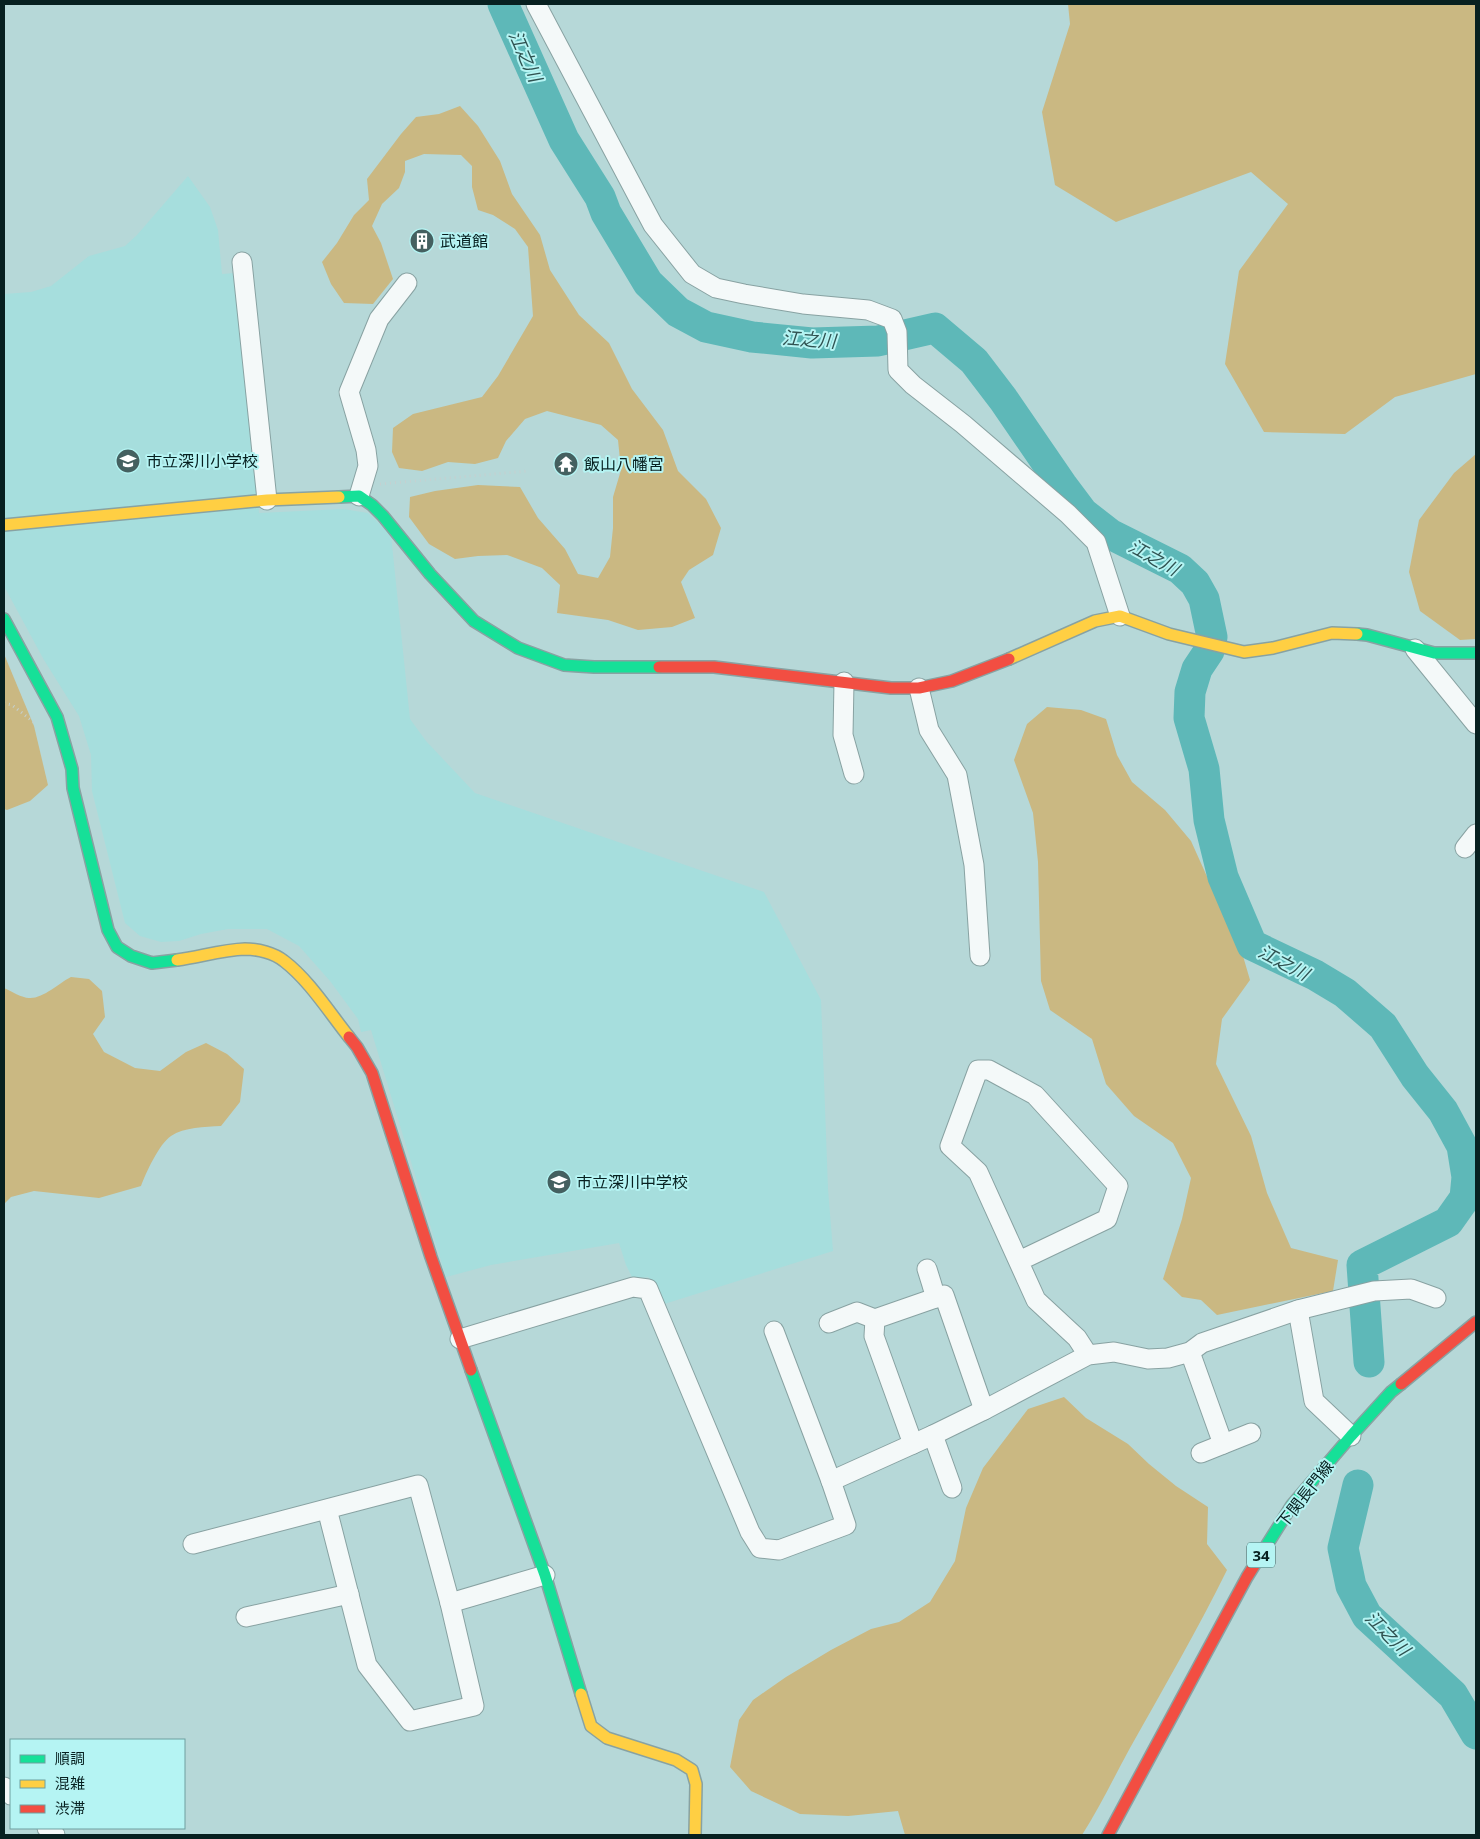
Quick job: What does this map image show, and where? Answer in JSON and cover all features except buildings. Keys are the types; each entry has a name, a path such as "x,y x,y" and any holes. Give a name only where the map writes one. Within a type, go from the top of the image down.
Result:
{"street":[{"path":"536,4 653,225 692,274 716,288 803,304 868,310 892,319 897,332 898,370 912,385 963,424 1068,514 1096,542 1120,616"},
{"path":"242,262 267,500"},
{"path":"361,491 368,466 366,450 349,392 379,319 407,283"},
{"path":"4,525 361,491"},
{"path":"361,491 430,574 474,621 518,648 564,665 594,668 714,668 891,688 919,688 952,681 1026,652 1095,621 1120,616 1169,634 1244,652 1273,648 1332,633 1366,635 1434,653 1476,653"},
{"path":"4,619 56,717 72,769 73,788 108,930 118,947 131,956 152,963 247,948 266,952 283,960 299,975 357,1047 372,1073 431,1257 545,1575 591,1726 607,1738 676,1760 692,1770 696,1784 695,1835"},
{"path":"1415,648 1476,724"},
{"path":"844,682 843,735 854,774"},
{"path":"919,688 930,730 957,775 974,865 980,956"},
{"path":"1018,1261 1107,1219 1118,1186 1035,1095 989,1070 978,1070 950,1146 978,1172 1018,1261 1036,1300 1077,1338 1088,1355"},
{"path":"927,1269 936,1298"},
{"path":"460,1339 632,1287 648,1289 750,1532 760,1548 779,1550 846,1525 832,1481 774,1331"},
{"path":"832,1481 984,1410 1088,1355 1114,1352 1148,1359 1168,1358 1190,1352 1202,1343 1298,1310 1374,1291 1411,1288 1436,1298"},
{"path":"829,1323 857,1312 875,1319 944,1295 984,1410"},
{"path":"1298,1310 1314,1402 1351,1436"},
{"path":"875,1319 874,1336 912,1444"},
{"name":"下関長門線","path":"1108,1835 1247,1577 1292,1505 1351,1436 1392,1392 1476,1322"},
{"path":"1190,1352 1223,1444"},
{"path":"1200,1453 1251,1433"},
{"path":"933,1435 952,1488"},
{"path":"192,1544 418,1485 450,1604 474,1706 410,1721 366,1665 327,1509"},
{"path":"450,1604 545,1575"},
{"path":"246,1618 349,1594"}],"path":[{"path":"361,491 528,471"},
{"path":"4,704 12,704 37,725"}],"shaded area":[{"path":"1068,4 1476,4 1476,374 1395,397 1345,434 1264,432 1225,364 1239,271 1288,204 1251,172 1116,222 1055,185 1042,112 1070,24"},
{"path":"460,106 478,126 500,161 512,194 540,235 550,270 579,315 609,343 632,389 663,430 678,471 706,499 721,528 713,555 689,570 681,582 695,618 672,627 638,630 608,620 557,613 560,585 542,568 507,555 455,559 429,544 409,517 410,497 435,491 478,485 520,487 538,518 565,549 578,574 598,578 610,557 613,528 613,497 621,470 618,440 601,425 547,411 525,419 506,441 498,458 475,464 448,462 422,471 399,468 392,452 393,428 413,414 482,397 498,376 533,316 528,247 515,229 493,215 478,210 472,187 472,166 461,155 424,154 405,161 405,172 399,188 382,204 372,226 381,243 393,279 373,304 344,303 331,284 322,262 337,243 354,215 369,200 367,179 416,117 439,114"},
{"path":"188,176 210,207 218,230 222,274 235,273 259,513 343,509 368,513 391,535 410,719 426,741 475,793 764,892 821,1000 828,1189 833,1251 661,1305 652,1281 648,1277 633,1279 619,1243 491,1265 446,1277 371,1030 361,1032 358,1019 330,981 299,946 267,929 228,929 201,934 179,941 161,942 140,936 125,923 92,791 91,755 79,716 44,660 4,586 4,294 31,292 51,286 89,256 125,246 137,235"},
{"path":"1476,454 1476,639 1460,640 1420,611 1409,572 1419,520 1454,473"},
{"path":"4,654 34,726 48,785 30,801 7,810 4,809"},
{"path":"1047,707 1081,710 1106,719 1117,755 1132,782 1165,810 1191,841 1218,901 1238,939 1250,980 1222,1019 1216,1064 1251,1136 1267,1193 1291,1248 1338,1260 1333,1291 1217,1315 1201,1300 1182,1297 1163,1279 1182,1219 1191,1178 1173,1143 1134,1116 1106,1084 1092,1039 1050,1010 1041,981 1038,862 1033,813 1014,760 1027,724"},
{"path":"71,977 89,979 102,991 105,1017 93,1034 104,1052 135,1068 160,1071 186,1052 206,1043 227,1054 244,1069 240,1102 221,1126 188,1129 176,1133 166,1140 141,1186 99,1198 34,1191 11,1197 4,1204 4,988 23,997 34,998"},
{"path":"1064,1397 1086,1418 1128,1444 1176,1486 1208,1507 1207,1544 1227,1570 1192,1638 1082,1835 905,1835 898,1811 848,1816 800,1814 751,1791 730,1767 739,1720 753,1700 786,1677 831,1650 871,1629 899,1622 930,1602 955,1561 966,1508 983,1468 1028,1409"}],"waterway":[{"name":"江之川","path":"503,4 564,140 600,197 606,213 648,283 678,312 706,327 752,337 812,343 878,341 935,328 974,361 1083,513 1110,534 1180,569 1195,583 1204,599 1212,637 1209,651 1197,669 1190,692 1189,718 1204,769 1209,820 1223,877 1252,945 1315,975 1345,993 1383,1026 1415,1076 1443,1111 1462,1146 1467,1177 1465,1198 1448,1222 1362,1265 1369,1362"},
{"name":"江之川","path":"1358,1485 1343,1548 1351,1586 1367,1616 1453,1695 1476,1734"}],"traffic: fast":[{"path":"339,497 359,496 372,505 430,574 474,621 518,648 564,665 659,667"},
{"path":"4,619 57,717 72,769 73,788 108,930 117,947 131,956 152,963 177,960"},
{"path":"1357,634 1434,653 1476,653"},
{"path":"471,1370 545,1575 581,1694"},
{"path":"1265,1548 1292,1505 1351,1436 1391,1392 1401,1384"}],"traffic: slow":[{"path":"4,525 267,500 339,497"},
{"path":"1009,659 1095,621 1120,616 1169,634 1244,652 1273,648 1332,633 1357,634"},
{"path":"177,960 245,949 276,956 302,977 349,1037"},
{"path":"581,1694 591,1726 607,1738 676,1760 692,1770 696,1784 695,1835"}],"traffic: jam":[{"path":"659,667 714,667 891,688 919,688 952,681 1009,659"},
{"path":"349,1037 372,1073 431,1257 471,1370"},
{"path":"1401,1384 1476,1322"},
{"path":"1108,1835 1247,1577 1265,1548"}],"place":[{"name":"武道館","path":"422,241"},
{"name":"市立深川小学校","path":"128,461"},
{"name":"飯山八幡宮","path":"566,464"},
{"name":"市立深川中学校","path":"559,1182"}]}
